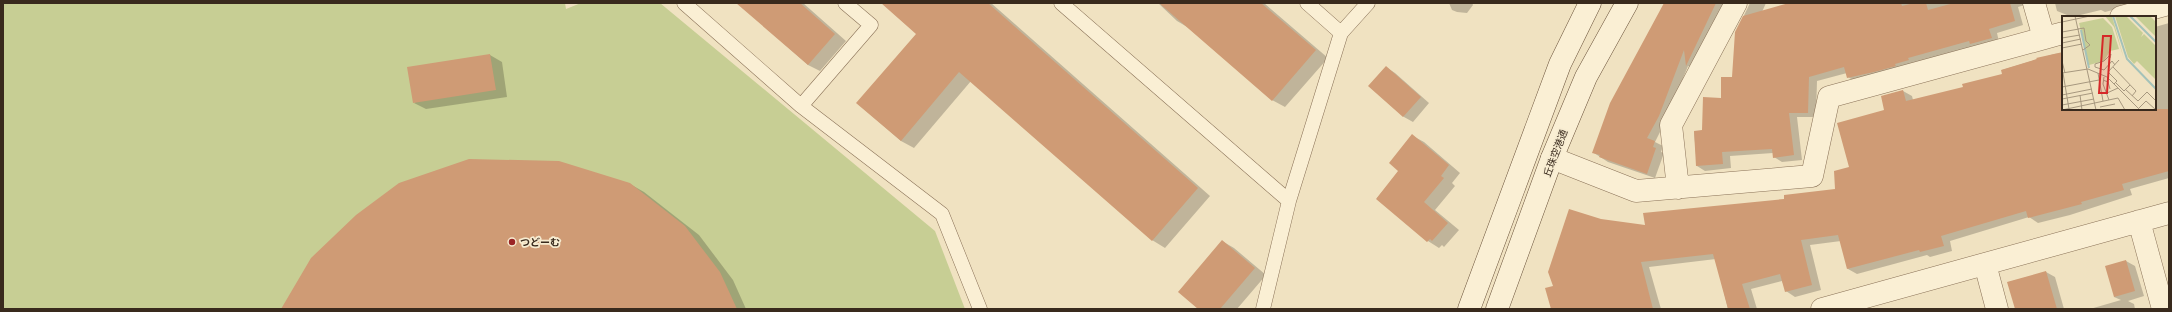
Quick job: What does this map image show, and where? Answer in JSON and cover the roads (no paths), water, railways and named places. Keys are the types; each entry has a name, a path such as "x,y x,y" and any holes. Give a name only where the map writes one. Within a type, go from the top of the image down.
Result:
{"street":[{"path":"1469,309 1560,64 1590,3"},
{"name":"丘珠空港通","path":"1497,309 1552,158 1586,77 1626,3"},
{"path":"1678,188 1671,125 1736,3"},
{"path":"1552,158 1636,191 1812,176 1829,97 2053,36 2034,3"},
{"path":"2125,16 2169,4"},
{"path":"1831,308 2169,212"},
{"path":"2139,221 2163,309"},
{"path":"1985,264 1997,309"}],"lane":[{"path":"684,3 801,106 942,214 980,309"},
{"path":"801,106 871,25 845,3"},
{"path":"1061,3 1289,201"},
{"path":"1307,3 1341,33"},
{"path":"1263,309 1289,201 1341,33 1368,3"}],"place":[{"name":"つどーむ","path":"512,242"}]}
